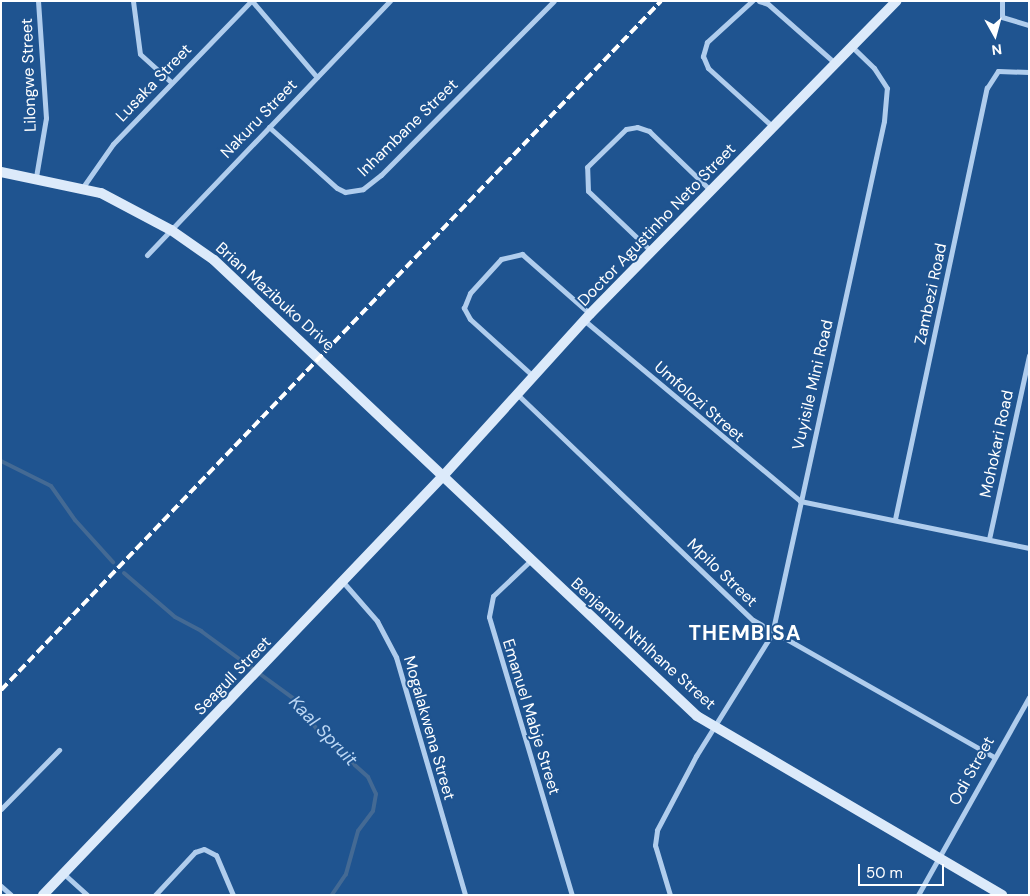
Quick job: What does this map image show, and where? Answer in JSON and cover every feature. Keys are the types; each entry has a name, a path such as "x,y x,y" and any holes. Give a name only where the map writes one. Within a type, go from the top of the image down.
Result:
{"street":[{"name":"Lilongwe Street","path":"36,177 46,118 38,1"},
{"path":"132,1 140,54 172,82"},
{"path":"251,1 317,77"},
{"name":"Lusaka Street","path":"82,187 113,144 251,1"},
{"name":"Nakuru Street","path":"148,255 390,1"},
{"name":"Inhambane Street","path":"270,127 337,188 345,192 363,189 381,175 554,1"},
{"path":"752,1 707,42 703,56 708,68 774,128"},
{"path":"759,1 768,4 835,63"},
{"path":"1002,1 1002,17 1029,25"},
{"name":"Doctor Agustinho Neto Street","path":"444,475 588,317 895,2"},
{"name":"Vuyisile Mini Road","path":"670,895 655,845 657,830 715,728 772,634 888,97 883,78 852,46"},
{"name":"Zambezi Road","path":"896,519 993,75 1006,69 1029,72"},
{"path":"652,253 588,191 587,167 626,129 636,127 649,131 710,190"},
{"name":"Brian Mazibuko Drive","path":"1,172 82,187 171,230 229,272 444,475"},
{"name":"Umfolozi Street","path":"533,376 475,325 464,308 470,293 507,256 522,254 588,317 800,501"},
{"name":"Mohokari Road","path":"989,539 1029,355"},
{"name":"Mpilo Street","path":"516,394 753,620 772,634 994,758"},
{"name":"Benjamin Nthlhane Street","path":"444,475 664,687 715,728 1002,895"},
{"name":"Seagull Street","path":"43,895 266,664 444,475"},
{"path":"800,501 896,519 1029,548"},
{"name":"Emanuel Mabje Street","path":"531,560 493,596 489,617 572,895"},
{"name":"Mogalakwena Street","path":"343,582 377,621 396,657 465,895"},
{"name":"Odi Street","path":"918,895 1029,697"},
{"path":"1,809 59,750"},
{"path":"155,895 195,852 204,849 216,855 233,895"},
{"path":"64,874 87,895"},
{"path":"1,886 11,895"}],"waterway":[{"name":"Kaal Spruit","path":"1,461 51,486 75,520 113,562"},
{"name":"Kaal Spruit","path":"124,573 175,617 201,631 297,701 319,733 368,777 376,794 373,811 358,831 346,874 332,895"}],"railway":[{"path":"1,690 661,1"}],"district":[{"name":"THEMBISA","path":"745,633"}]}
